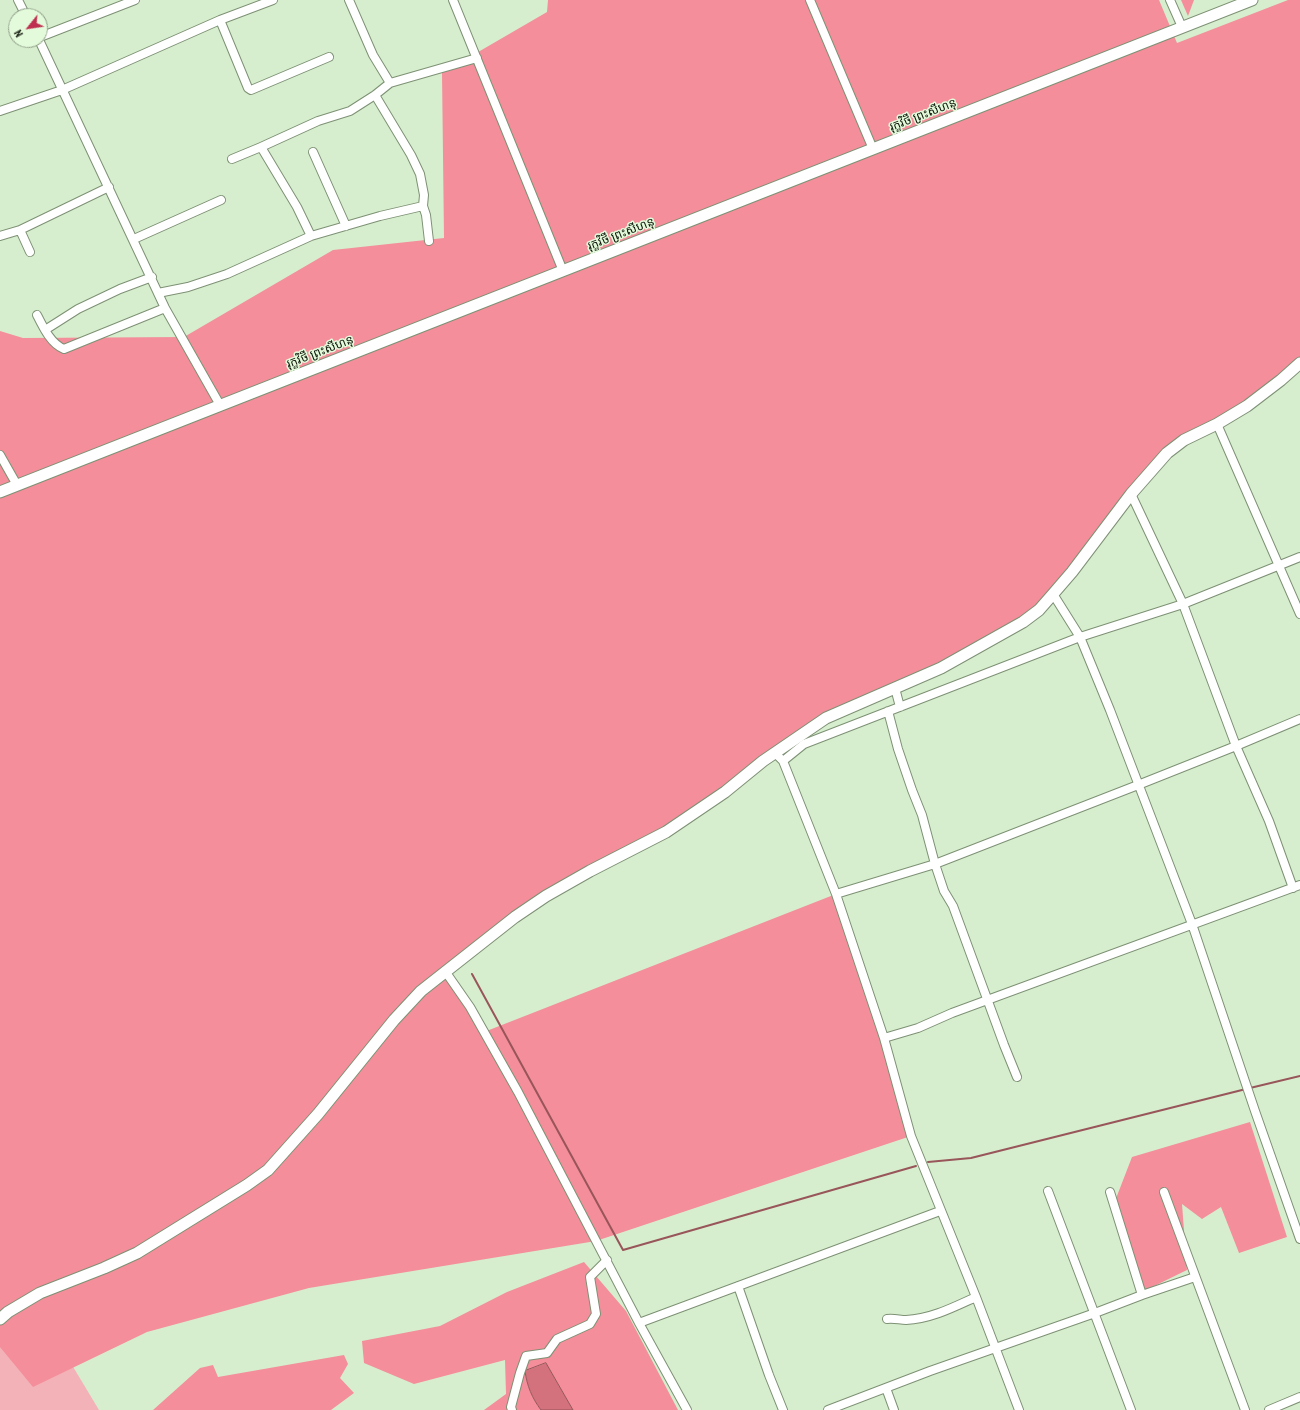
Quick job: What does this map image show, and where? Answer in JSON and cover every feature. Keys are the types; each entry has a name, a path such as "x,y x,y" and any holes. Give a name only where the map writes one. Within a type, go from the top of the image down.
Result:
{"main road":[{"name":"រុក្ខវិថី ព្រះសីហនុ","path":"0,492 1252,0"},
{"path":"0,1319 8,1312 40,1293 104,1268 137,1253 247,1185 268,1170 318,1114 394,1020 421,991 515,917 546,896 590,871 666,832 725,792 775,753 826,718 941,668 1023,622 1039,610 1054,594 1132,494 1167,453 1184,440 1217,424 1247,406 1281,380 1300,363"}],"street":[{"path":"48,36 135,0"},
{"path":"0,110 62,90 220,20 273,0"},
{"path":"349,0 373,55 390,83"},
{"path":"453,0 563,271"},
{"path":"810,0 873,149"},
{"path":"1170,0 1182,27"},
{"path":"220,20 248,88 251,90 329,57"},
{"path":"44,48 62,90 152,277 165,308 220,405"},
{"path":"232,159 318,121 350,111 375,95 390,83 477,58"},
{"path":"375,95 420,174 424,195 423,206 426,215 429,241"},
{"path":"261,147 297,207 310,236"},
{"path":"313,152 346,226"},
{"path":"0,236 20,230 109,187"},
{"path":"134,240 221,200"},
{"path":"158,293 188,287 228,274 310,236 380,216 423,206"},
{"path":"20,230 30,252"},
{"path":"45,330 78,309 120,289 152,277"},
{"path":"37,316 50,338 60,347 66,348 165,308"},
{"path":"1217,424 1300,614"},
{"path":"0,455 17,485"},
{"path":"884,1038 918,1028 952,1013 1297,886 1236,746 1183,604 1132,494"},
{"path":"783,761 804,744 1080,636 1183,604 1300,557"},
{"path":"1054,594 1080,636 1110,710 1192,924 1255,1111 1299,1233"},
{"path":"895,688 900,707"},
{"path":"888,711 898,748 922,815 944,891 953,906 1017,1077"},
{"path":"836,894 935,864 1138,785 1300,719"},
{"path":"775,753 783,761 836,894 884,1038 911,1136 976,1297 1019,1410"},
{"path":"445,971 470,1007 510,1079 639,1323 687,1410"},
{"path":"1048,1191 1131,1410"},
{"path":"1110,1192 1142,1295"},
{"path":"1164,1192 1244,1410"},
{"path":"639,1323 940,1211"},
{"path":"512,1410 511,1407 526,1356 547,1353 557,1339 590,1324 596,1314 590,1276 607,1260"},
{"path":"828,1410 995,1348 1195,1277"},
{"path":"738,1286 769,1375 783,1410"},
{"path":"887,1319 906,1320 925,1317 943,1312 976,1297"},
{"path":"886,1388 894,1410"},
{"path":"1269,1410 1300,1398"}],"shaded area":[{"path":"548,0 1159,0 1177,43 1288,0 1300,0 1300,363 1281,380 1184,440 1039,610 941,668 826,718 666,832 590,871 445,971 484,1032 836,894 911,1136 596,1241 309,1288 147,1332 33,1387 0,1347 0,331 23,338 184,337 333,250 444,238 442,73 547,12"},
{"path":"1181,0 1194,0 1188,16"},
{"path":"1250,1122 1287,1237 1239,1253 1221,1207 1202,1219 1182,1204 1187,1270 1144,1291 1115,1201 1132,1157"},
{"path":"0,1245 99,1410 0,1410"},
{"path":"584,1262 626,1311 678,1410 573,1410 546,1363 525,1371 530,1392 541,1410 484,1410 506,1394 505,1360 414,1384 364,1363 362,1341 440,1326 507,1292"},
{"path":"344,1355 348,1364 340,1378 354,1393 331,1410 153,1410 200,1368 213,1365 218,1377"},
{"path":"546,1363 573,1410 541,1410 535,1401 530,1392 525,1371"}],"waterway":[{"path":"472,974 623,1250 916,1166"},
{"path":"1250,1088 1300,1076"},
{"path":"928,1162 971,1158 1246,1089"}]}
